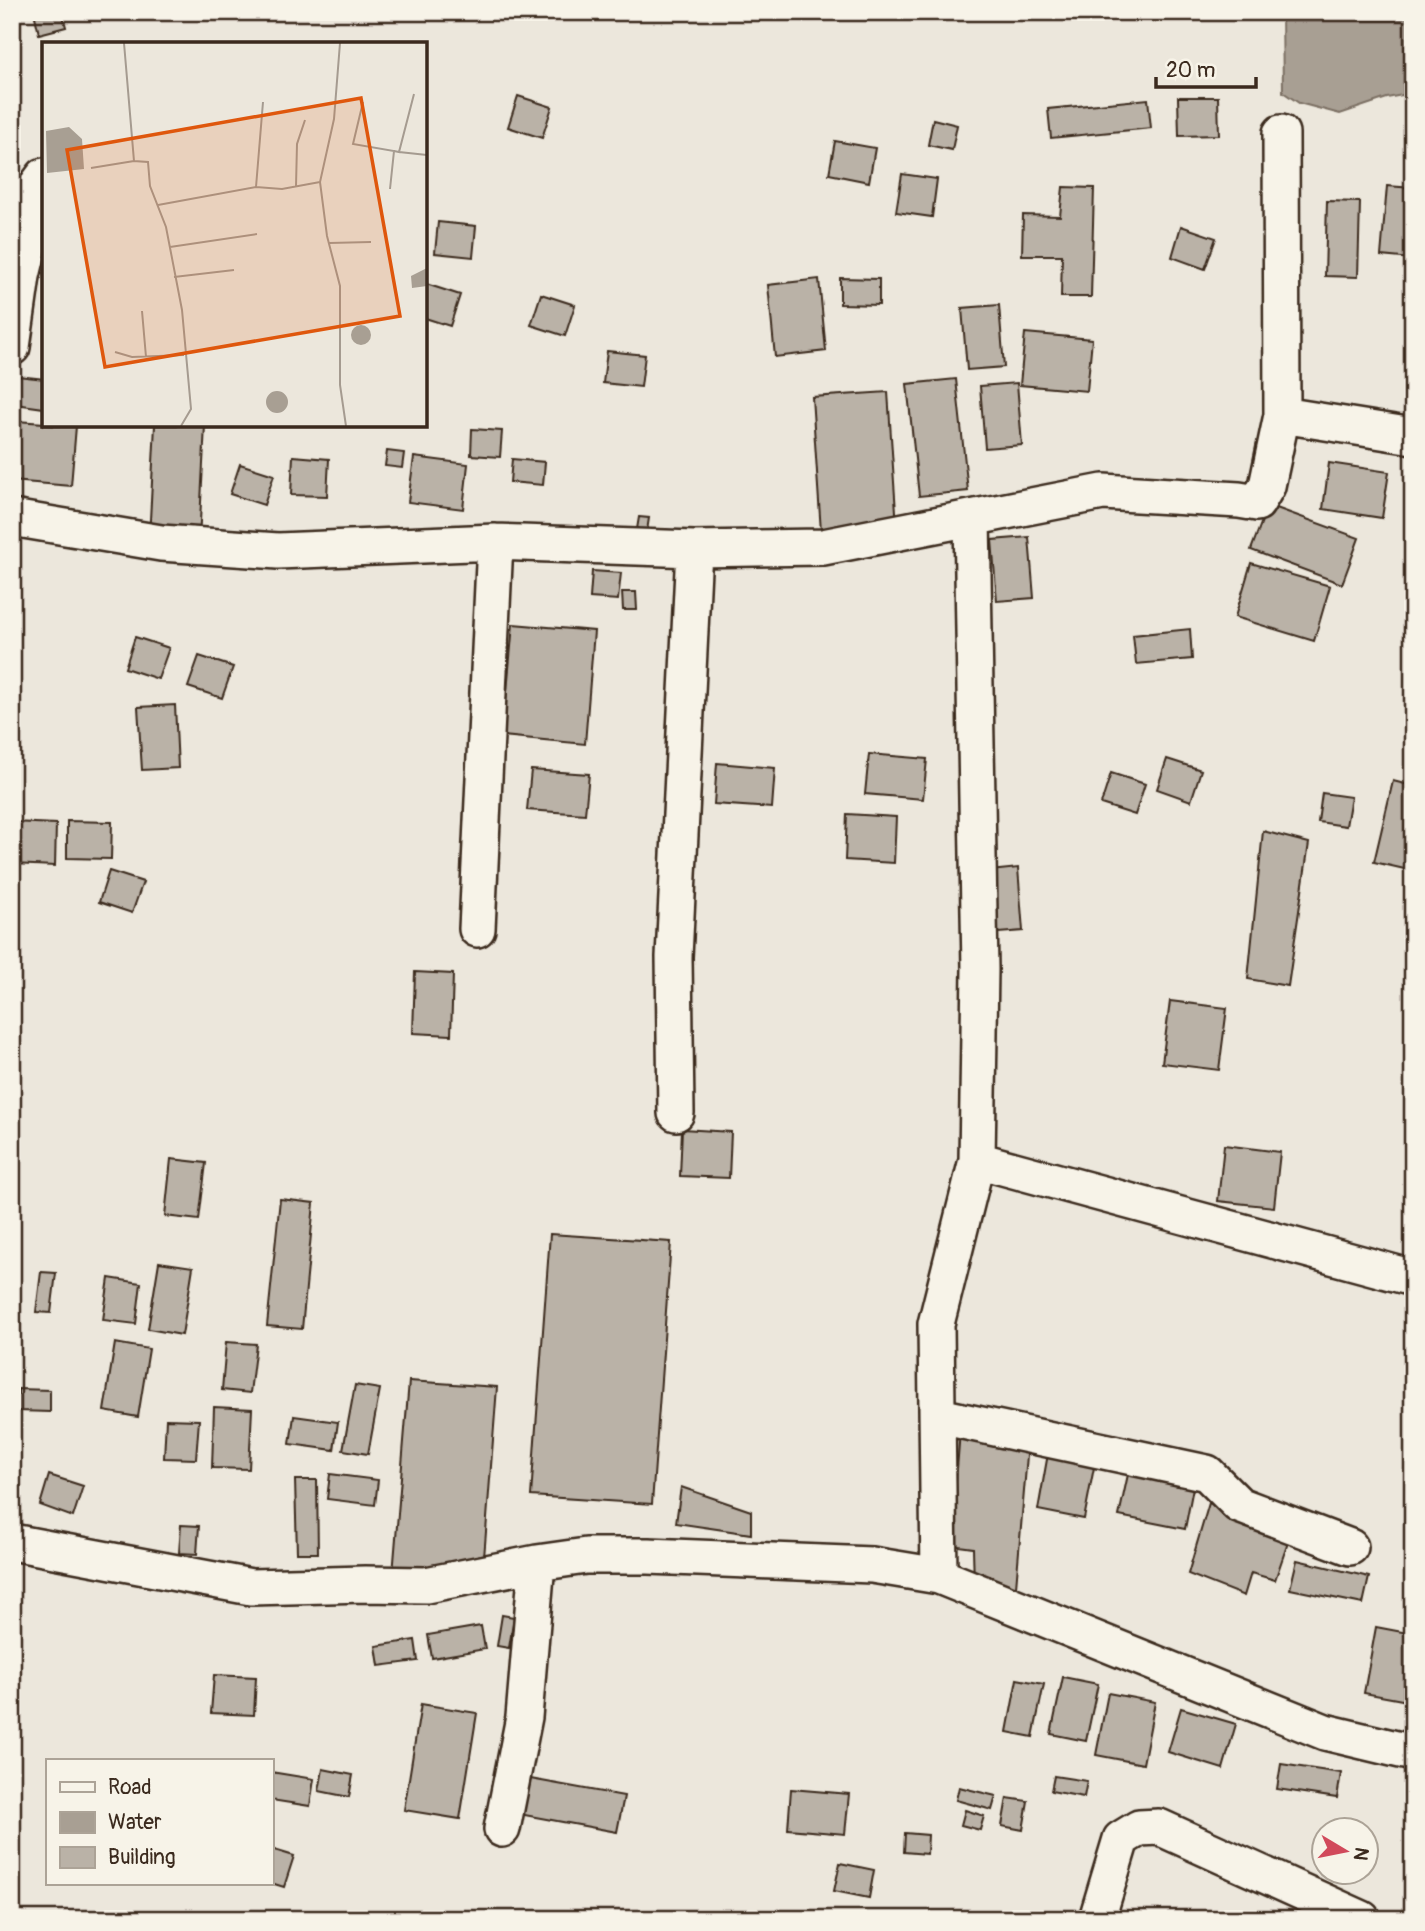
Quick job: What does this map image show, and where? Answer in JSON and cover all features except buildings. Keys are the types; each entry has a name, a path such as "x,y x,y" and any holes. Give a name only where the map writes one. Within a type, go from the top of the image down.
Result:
{"street":[{"path":"12,518 161,543 278,551 495,542 694,549 823,547 1103,492 1257,503 1268,486 1282,415 1280,133"},
{"path":"12,347 33,276 30,242 38,184 42,179"},
{"path":"1282,415 1413,436"},
{"path":"939,1576 936,1324 977,1160 980,969 972,518"},
{"path":"477,929 495,542"},
{"path":"676,1113 674,957 694,549"},
{"path":"977,1160 1413,1278"},
{"path":"939,1416 1208,1473 1239,1505 1350,1547"},
{"path":"12,1542 251,1587 426,1585 586,1556 872,1565 939,1576 1325,1732 1413,1753"},
{"path":"502,1829 524,1717 537,1563"},
{"path":"1097,1919 1121,1839 1139,1828 1159,1828 1362,1919"}],"water":[{"path":"1282,12 1413,12 1413,93 1387,98 1340,114 1299,103 1283,92"}]}
